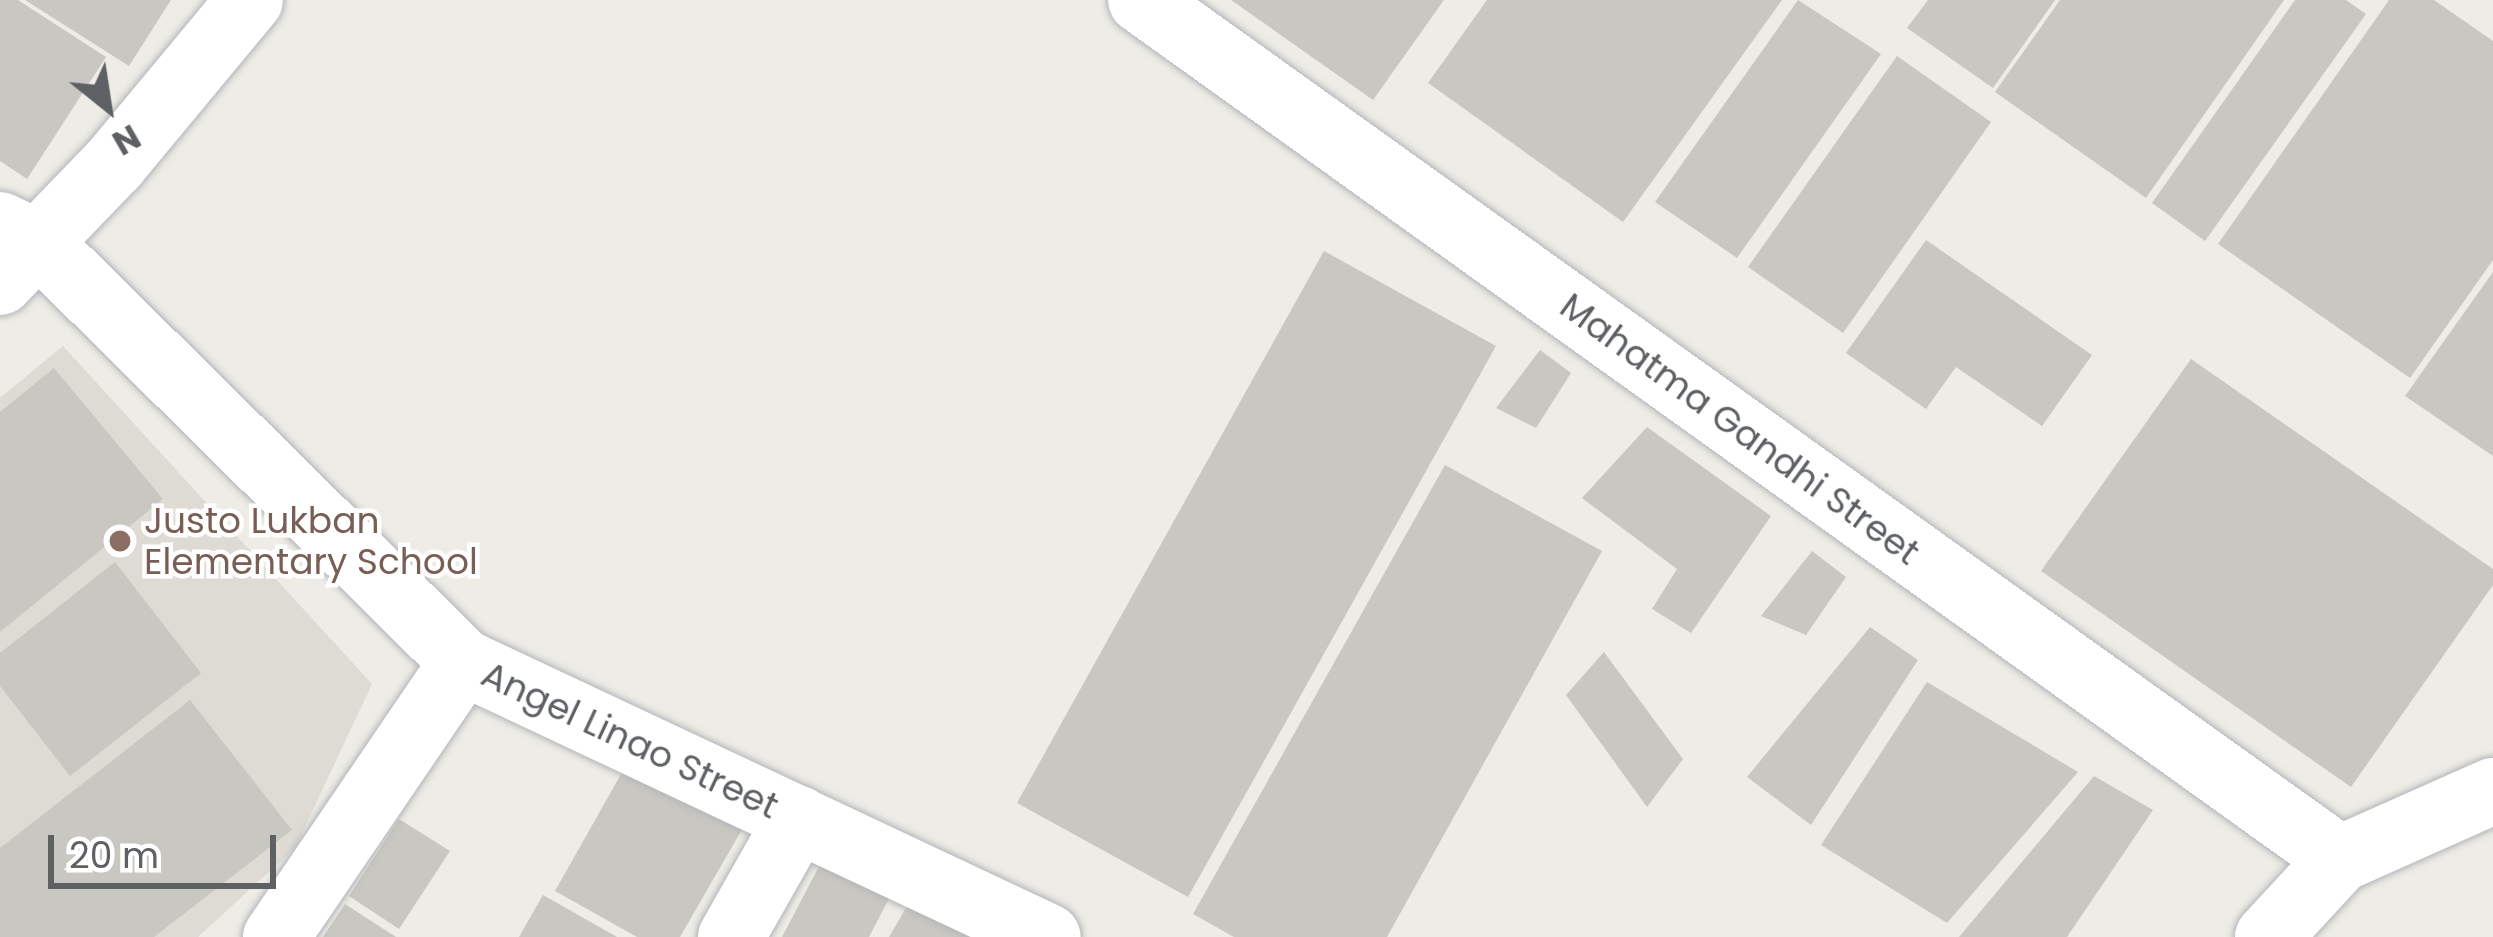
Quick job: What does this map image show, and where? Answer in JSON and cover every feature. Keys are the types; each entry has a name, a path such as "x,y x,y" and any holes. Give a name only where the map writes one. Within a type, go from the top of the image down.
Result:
{"street":[{"path":"13,251 250,0"},
{"name":"Mahatma Gandhi Street","path":"1141,0 2340,859"},
{"name":"Angel Linao Street","path":"13,251 463,662 1048,937"},
{"path":"277,937 463,662"},
{"path":"2268,937 2340,859 2493,791"},
{"path":"731,937 798,819"}],"shaded area":[{"name":"Justo Lukban Elementary School","path":"63,346 372,684 295,848 198,937 0,937 0,398"}],"building":[{"path":"0,0 18,0 106,57 27,179 0,161"},
{"path":"25,0 171,0 129,66"},
{"path":"1231,0 1444,0 1373,100"},
{"path":"1487,0 1782,0 1623,222 1428,83"},
{"path":"1798,0 1881,54 1737,258 1655,202"},
{"path":"1928,0 2055,0 1993,88 1907,28"},
{"path":"2060,0 2284,0 2146,198 1995,92"},
{"path":"2295,0 2346,0 2366,14 2205,241 2152,203"},
{"path":"2389,0 2434,0 2493,41 2493,260 2410,378 2218,244"},
{"path":"1897,56 1991,122 1843,333 1748,267"},
{"path":"1926,240 2092,355 2042,426 1956,367 1926,409 1846,353"},
{"path":"1324,251 1496,346 1188,897 1017,803"},
{"path":"2493,272 2493,456 2405,396"},
{"path":"1540,350 1571,373 1536,428 1496,408"},
{"path":"2191,359 2493,569 2493,585 2351,787 2041,571"},
{"path":"54,368 163,499 0,632 0,412"},
{"path":"1647,427 1771,516 1691,633 1652,609 1677,569 1582,498"},
{"path":"1445,465 1602,551 1387,937 1234,937 1193,914"},
{"path":"1812,551 1846,577 1806,635 1761,616"},
{"path":"115,562 201,673 70,776 0,686 0,653"},
{"path":"1870,627 1918,660 1811,825 1747,777"},
{"path":"1604,652 1683,759 1647,807 1566,695"},
{"path":"1927,682 2078,772 1947,923 1821,845"},
{"path":"190,700 292,830 154,937 0,937 0,848"},
{"path":"629,760 744,826 680,937 637,937 555,891"},
{"path":"2094,776 2153,810 2067,937 1959,937"},
{"path":"399,819 450,851 399,929 349,896"},
{"path":"825,855 892,893 869,937 782,937"},
{"path":"543,895 617,937 519,937"},
{"path":"913,896 999,937 889,937"},
{"path":"345,904 396,937 323,937"}],"place":[{"name":"Justo Lukban Elementary School","path":"120,541"}]}
